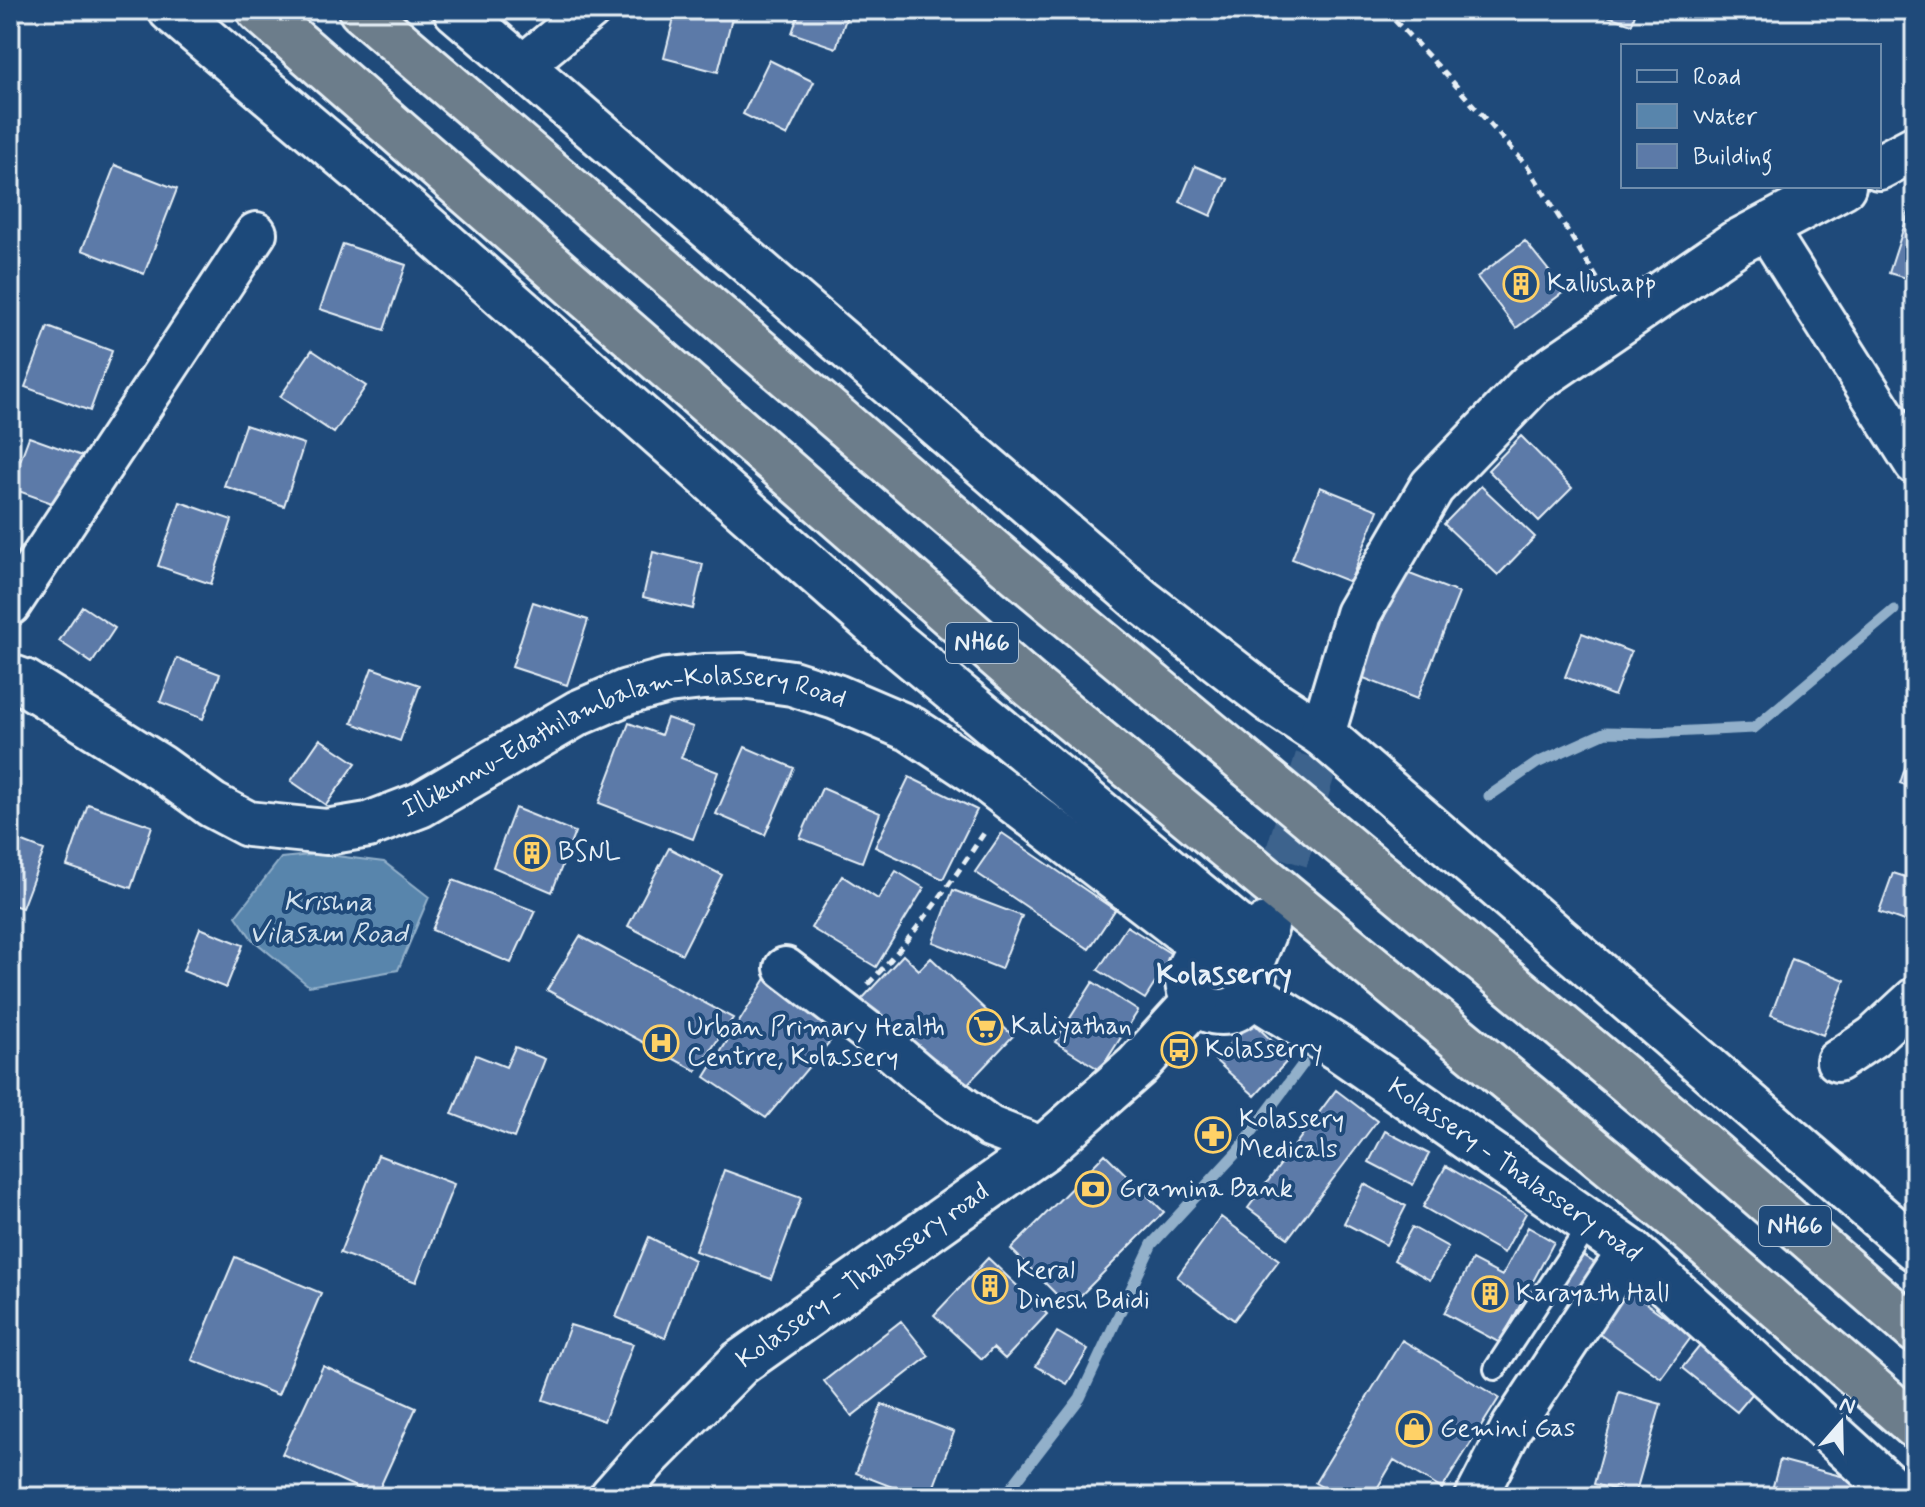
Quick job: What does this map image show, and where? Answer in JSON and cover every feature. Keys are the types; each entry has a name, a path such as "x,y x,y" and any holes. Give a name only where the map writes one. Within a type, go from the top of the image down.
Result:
{"highway":[{"name":"NH66","path":"259,10 1028,683 1677,1219 1915,1426"},
{"name":"NH66","path":"361,10 1025,579 1675,1121 1915,1330"}],"street":[{"path":"171,10 408,211 897,644 1257,957"},
{"path":"456,10 1142,601 1270,700 1320,746 1915,1248"},
{"path":"522,66 590,10"},
{"path":"1881,166 1915,148"},
{"path":"1320,746 1358,614 1432,487 1533,382 1736,243 1839,188"},
{"path":"1765,227 1915,464"},
{"path":"10,605 256,233"},
{"name":"Illikunnu-Edathilambalam-Kolassery Road","path":"10,677 24,682 161,768 212,805 248,824 326,832 368,825 420,805 578,713 627,692 667,681 704,677 742,676 792,683 836,697 911,729 1008,796 1207,949"},
{"path":"1224,946 1257,957 1236,1010 1214,1012 1196,1001 1190,991 1189,969 1194,959 1207,949 1224,946"},
{"name":"Kolassery - Thalassery road","path":"1257,957 1338,1048 1629,1250 1901,1497"},
{"path":"785,968 990,1127 1044,1148"},
{"path":"1837,1061 1873,1037 1915,998"},
{"name":"Kolassery - Thalassery road","path":"612,1497 740,1363 1044,1148 1137,1066 1196,1001"},
{"path":"1476,1497 1512,1427 1629,1250"}],"lane":[{"path":"1495,1369 1591,1222"}],"path":[{"path":"1385,10 1528,167 1623,320"},
{"path":"841,1011 883,969 928,913 957,875 1008,796"}],"water":[{"name":"Krishna Vilasam Road","path":"320,854 384,862 429,897 398,970 309,986 252,939 236,916 281,858"}],"building":[{"path":"676,10 734,10 718,72 664,58"},
{"path":"800,10 849,10 836,48 792,33"},
{"path":"1589,10 1636,10 1632,24"},
{"path":"769,60 814,82 787,136 743,114"},
{"path":"115,165 177,189 144,274 82,250"},
{"path":"1195,166 1227,179 1211,216 1180,202"},
{"path":"1915,199 1915,281 1889,273"},
{"name":"Kallushapp","path":"1525,241 1565,291 1516,328 1477,277"},
{"path":"343,244 406,265 384,330 320,309"},
{"path":"48,327 112,351 90,411 25,387"},
{"path":"312,350 366,386 334,433 280,397"},
{"path":"245,425 304,444 284,506 224,486"},
{"path":"1521,436 1572,488 1539,521 1488,470"},
{"path":"29,437 82,456 63,507 10,488"},
{"path":"1481,486 1535,537 1498,575 1444,524"},
{"path":"1320,487 1378,510 1350,582 1292,559"},
{"path":"180,502 232,520 211,584 158,566"},
{"path":"653,552 703,564 693,609 643,597"},
{"path":"1402,571 1459,593 1417,699 1361,677"},
{"path":"533,602 588,620 567,685 512,667"},
{"path":"82,606 115,628 92,663 59,641"},
{"path":"1582,633 1631,652 1614,696 1565,677"},
{"path":"177,658 220,674 203,719 160,702"},
{"path":"372,668 420,685 400,741 352,723"},
{"path":"667,718 693,727 681,758 718,772 693,839 599,803 629,723 661,735"},
{"path":"320,739 356,763 326,805 291,781"},
{"path":"1915,739 1915,788 1900,783"},
{"path":"745,747 794,768 765,835 716,814"},
{"path":"909,777 977,810 943,879 875,847"},
{"path":"822,788 880,813 862,862 800,838"},
{"path":"88,804 152,826 131,888 67,866"},
{"name":"BSNL","path":"515,808 575,832 552,892 493,867"},
{"path":"1002,833 1115,910 1089,949 975,872"},
{"path":"10,837 44,850 22,908 10,904"},
{"path":"669,848 722,875 682,954 628,926"},
{"path":"896,871 924,888 876,967 811,928 842,876 878,899"},
{"path":"1893,873 1915,880 1915,925 1879,912"},
{"path":"453,880 535,911 511,963 432,930"},
{"path":"953,890 1022,916 1001,969 933,942"},
{"path":"1127,926 1173,955 1145,999 1098,970"},
{"path":"200,928 243,945 226,988 183,971"},
{"path":"580,936 733,1018 696,1071 547,990"},
{"path":"903,955 919,970 931,958 1013,1036 960,1092 861,1000"},
{"path":"1792,959 1845,980 1823,1035 1771,1015"},
{"path":"770,972 842,1027 766,1118 705,1077"},
{"path":"1093,982 1138,1011 1100,1070 1055,1042"},
{"path":"1251,1021 1290,1058 1255,1096 1215,1060"},
{"path":"515,1047 545,1059 514,1138 452,1114 476,1055 506,1067"},
{"path":"1336,1090 1377,1121 1288,1238 1248,1208"},
{"path":"1385,1131 1429,1154 1413,1185 1369,1162"},
{"path":"1105,1154 1164,1212 1069,1307 1011,1249"},
{"path":"378,1155 454,1184 416,1282 340,1253"},
{"path":"1446,1166 1526,1213 1504,1253 1423,1207"},
{"path":"724,1170 801,1198 771,1279 695,1251"},
{"path":"1364,1184 1406,1206 1386,1245 1344,1223"},
{"path":"1221,1217 1279,1260 1234,1320 1177,1277"},
{"path":"1412,1227 1448,1247 1430,1280 1394,1260"},
{"name":"Karayath Hall","path":"1528,1227 1554,1242 1500,1343 1444,1313 1472,1260 1502,1276"},
{"path":"649,1237 694,1260 665,1338 616,1317"},
{"path":"1579,1253 1604,1269 1580,1305 1555,1288"},
{"path":"235,1257 321,1293 278,1395 192,1360"},
{"name":"Keral Dinesh Bdidi","path":"988,1258 1047,1314 1005,1359 993,1348 982,1359 934,1315"},
{"path":"1623,1287 1692,1336 1661,1378 1592,1329"},
{"path":"901,1321 929,1356 852,1416 824,1381"},
{"path":"570,1325 633,1344 604,1421 543,1400"},
{"path":"1057,1332 1088,1350 1067,1384 1036,1366"},
{"name":"Gemini Gas","path":"1402,1340 1499,1398 1442,1489 1394,1460 1372,1497 1340,1497 1315,1483"},
{"path":"1703,1342 1759,1386 1737,1412 1682,1368"},
{"path":"323,1366 416,1408 376,1496 282,1454"},
{"path":"1619,1392 1661,1404 1635,1495 1594,1484"},
{"path":"882,1404 954,1432 930,1497 918,1497 856,1473"},
{"path":"1780,1460 1856,1480 1852,1497 1770,1497"}],"waterway":[{"path":"1489,796 1537,763 1606,732 1754,728 1894,610"},
{"path":"1004,1497 1080,1398 1152,1244 1237,1152 1303,1064"}],"tunnel":[{"path":"1266,923 1317,759"}],"place":[{"name":"Kallushapp","path":"1521,284"},
{"name":"BSNL","path":"532,853"},
{"name":"Kaliyathan","path":"985,1027"},
{"name":"Urban Primary Health Centrre, Kolassery","path":"661,1043"},
{"name":"Kolasserry","path":"1179,1050"},
{"name":"Kolassery Medicals","path":"1213,1135"},
{"name":"Gramina Bank","path":"1093,1189"},
{"name":"Keral Dinesh Bdidi","path":"990,1286"},
{"name":"Karayath Hall","path":"1490,1294"},
{"name":"Gemini Gas","path":"1414,1429"}],"district":[{"name":"Kolasserry","path":"1224,974"}]}
